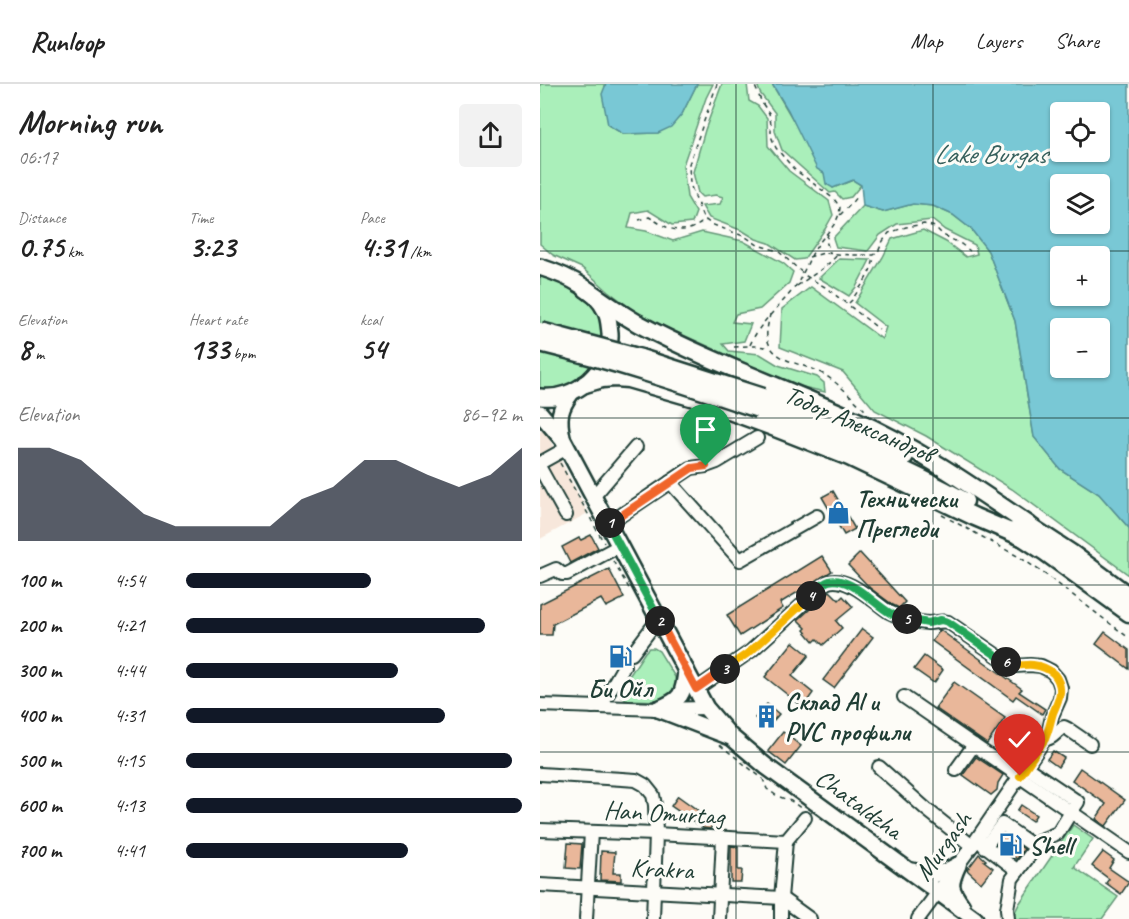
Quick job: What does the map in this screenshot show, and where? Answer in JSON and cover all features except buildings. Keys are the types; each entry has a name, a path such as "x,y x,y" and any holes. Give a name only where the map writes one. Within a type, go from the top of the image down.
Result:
{"highway":[{"path":"586,289 624,315 664,337 854,419 888,436 937,463 1026,531"},
{"name":"Тодор Александров","path":"540,331 641,358 760,403 859,436 940,472 1026,531 1129,613"},
{"name":"Тодор Александров","path":"540,344 760,403"},
{"path":"578,388 602,379 628,379 694,398 849,458 975,517 1026,531"},
{"name":"Тодор Александров","path":"1026,531 1071,553 1129,596"}],"main road":[{"path":"540,261 556,272"},
{"path":"540,267 556,272"},
{"name":"Chataldzha","path":"556,272 577,282 604,308 609,322 610,339 607,354 600,368 591,379 566,399 559,420 565,444"},
{"path":"540,397 560,397 578,388"},
{"name":"Chataldzha","path":"540,413 565,444 706,708 730,736 767,767 971,916"},
{"path":"658,709 673,703 681,694 686,670"},
{"path":"658,709 730,736"},
{"path":"908,870 933,875 958,865"},
{"path":"958,865 951,889 971,916"}],"street":[{"path":"608,524 692,468 717,462 757,438"},
{"path":"540,463 565,444"},
{"path":"593,497 636,447"},
{"path":"540,468 566,515"},
{"path":"670,482 740,560 817,516"},
{"path":"540,576 556,569 562,574 567,574 619,546"},
{"name":"Murgash","path":"696,689 751,651 830,580 851,585 895,615 928,623 941,620 948,622 1015,666 1030,664 1051,671 1058,679 1061,688 1060,698 1045,739 978,844 958,865 918,919"},
{"path":"632,654 652,626 660,622"},
{"path":"593,707 606,697 624,666"},
{"path":"904,696 974,745 1078,802 1058,833 1041,840 1015,875 1007,909 1008,919"},
{"path":"540,705 658,709 706,708"},
{"path":"1027,727 1045,739 1051,738 1064,727 1090,744"},
{"path":"956,770 974,745"},
{"path":"879,766 926,809 978,844 1015,875"},
{"path":"540,774 636,780 645,784 653,795 656,805 653,919"},
{"path":"1071,812 1129,852"},
{"path":"781,919 786,841 805,818"},
{"path":"978,844 1002,824 1035,847"},
{"name":"Han Omurtag","path":"540,830 786,841"},
{"path":"586,919 591,832"},
{"path":"719,919 723,838"},
{"name":"Krakra","path":"540,885 781,898"},
{"path":"781,898 810,919"}],"path":[{"path":"717,84 689,164 690,184 703,218 746,237 758,245 778,251 809,278 825,287 879,329"},
{"path":"754,84 762,103 769,112 771,136 776,148 794,170 834,199 840,207 840,216"},
{"path":"750,345 770,313 794,287 818,243 857,196"},
{"path":"639,220 649,217 662,227 675,230 691,229 707,221"},
{"path":"809,257 824,253 874,255 889,234 906,227 924,224 935,227 943,235 970,250"},
{"path":"828,233 826,241 831,253"},
{"path":"794,287 826,266 838,253"},
{"path":"847,304 852,300 868,274 874,263 874,255"},
{"path":"770,313 766,336 770,348"},
{"path":"734,347 750,345 770,348 790,362 823,374 867,413"},
{"path":"941,515 1021,558 1129,638"}],"shaded area":[{"path":"544,429 588,513 540,539 540,432"}],"green space":[{"path":"540,84 606,84 608,125 623,134 658,133 682,114 697,84 713,84 683,165 687,197 696,212 692,223 672,225 648,210 632,213 628,228 646,231 673,241 702,232 743,241 783,263 793,272 789,283 760,309 736,314 732,322 751,324 744,341 723,344 729,351 760,354 778,365 817,377 824,383 825,392 794,385 641,316 582,268 553,255 540,244"},
{"path":"722,84 747,84 749,101 758,106 767,118 768,146 789,171 829,201 833,215 804,259 795,260 769,243 709,218 702,206 720,204 723,197 716,195 702,197 698,193 693,172"},
{"path":"757,84 772,84 833,188 853,180 861,185 851,197 842,199 835,192 830,193 782,150 775,131 775,113 760,93"},
{"path":"913,204 933,206 953,215 971,229 988,251 1015,321 1034,437 1060,469 1099,494 1129,528 1129,575 1012,489 926,436 875,410 843,372 780,347 782,309 811,287 882,339 886,327 855,303 892,239 923,230 946,242 966,257 977,254 975,245 945,230 932,220 897,224 880,235 868,251 836,247 833,238 863,206 883,212"},
{"path":"839,259 870,260 849,296 819,278"},
{"path":"540,274 571,287 593,304 600,319 603,338 592,369 574,386 553,391 540,390"},
{"path":"649,648 659,651 675,677 675,692 661,701 626,700 621,696 620,691"},
{"path":"1073,825 1093,839 1074,867 1118,897 1102,919 1014,919 1013,916 1019,904"}],"water":[{"path":"606,84 697,84 682,114 671,127 658,133 623,134 608,125 602,94"},
{"name":"Lake Burgas","path":"772,84 1129,84 1129,528 1099,494 1060,469 1034,437 1015,321 988,251 971,229 953,215 933,206 913,204 883,212 863,206 861,185 853,180 833,188 826,184 824,173 817,169 788,110"}],"place":[{"name":"Технически Прегледи","path":"838,513"},
{"name":"Би Ойл","path":"620,657"},
{"name":"Склад Al и PVC профили","path":"767,716"},
{"name":"Shell","path":"1011,845"}],"route":[{"path":"706,466 692,468 608,524 696,689 751,651 826,583 830,580 837,580 851,585 895,615 928,623 941,620 948,622 1008,663 1015,666 1030,664 1041,666 1051,671 1058,679 1061,688 1060,698 1045,739 1020,776"}]}
